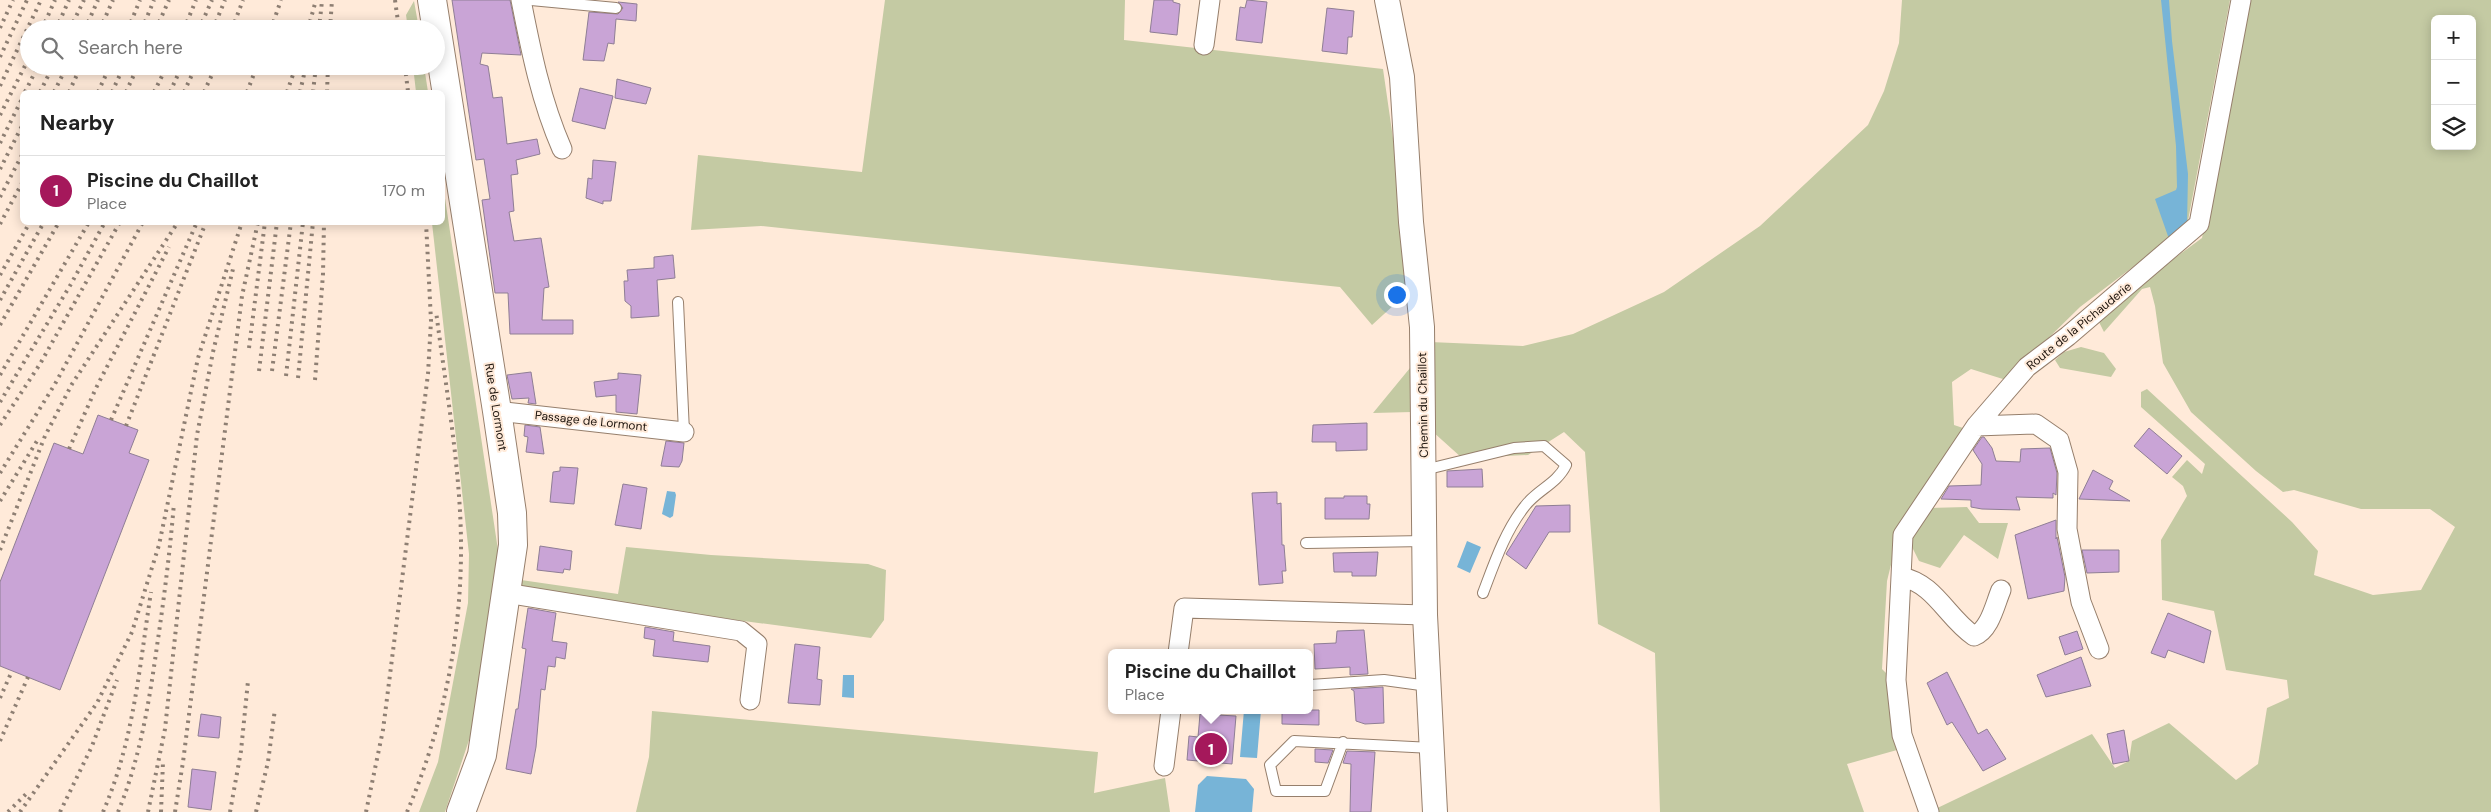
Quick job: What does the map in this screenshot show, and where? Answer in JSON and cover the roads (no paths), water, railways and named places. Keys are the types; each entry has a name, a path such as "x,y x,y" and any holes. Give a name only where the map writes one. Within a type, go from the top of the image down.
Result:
{"main road":[{"name":"Rue de Lormont","path":"432,0 435,20"},
{"name":"Rue de Lormont","path":"444,75 497,411 512,513 513,545 482,754 461,812"}],"street":[{"path":"521,0 533,63 550,120 562,149"},
{"path":"1204,44 1210,0"},
{"name":"Chemin du Chaillot","path":"1387,0 1402,78 1411,222 1422,327 1426,615 1435,812"},
{"name":"Route de la Pichauderie","path":"1929,812 1902,735 1896,680 1903,535 1976,426 2027,367 2083,323 2199,224 2241,0"},
{"name":"Passage de Lormont","path":"497,411 684,432"},
{"path":"1976,426 2036,424 2059,440 2068,472 2067,529 2081,602 2099,649"},
{"path":"1901,577 1914,580 1935,596 1965,630 1974,636 1980,634 1987,624 2000,590"},
{"path":"506,593 741,631 758,644 750,700"},
{"path":"1179,649 1184,608 1426,615"},
{"path":"1164,766 1170,714"}],"lane":[{"path":"531,0 616,8"},
{"path":"678,302 684,432"},
{"path":"1424,470 1514,448 1544,446 1566,465 1561,475 1526,505 1499,552 1483,593"},
{"path":"1306,544 1425,541"},
{"path":"1313,685 1384,680 1429,686"},
{"path":"1343,742 1325,791 1276,791 1270,765 1294,741 1343,742 1432,748"}],"water":[{"path":"2161,0 2169,0 2188,174 2187,226 2169,239 2155,199 2176,190 2177,187 2176,146"},
{"path":"667,491 675,492 676,495 673,516 670,518 662,514"},
{"path":"1467,541 1481,547 1470,573 1457,567"},
{"path":"843,675 854,675 854,698 842,697"},
{"path":"1244,714 1261,714 1257,758 1240,757"},
{"path":"1207,776 1246,779 1254,789 1252,812 1195,812 1198,785"}],"railway":[{"path":"0,28 13,0"},
{"path":"0,57 27,0"},
{"path":"31,20 41,0"},
{"path":"46,20 55,0"},
{"path":"60,20 69,0"},
{"path":"74,20 84,0"},
{"path":"89,20 98,0"},
{"path":"104,20 113,0"},
{"path":"132,20 140,0"},
{"path":"146,20 154,0"},
{"path":"160,20 169,0"},
{"path":"188,20 196,0"},
{"path":"203,20 212,0"},
{"path":"217,20 225,0"},
{"path":"235,20 243,0"},
{"path":"274,20 281,0"},
{"path":"310,20 316,0"},
{"path":"331,20 332,0"},
{"path":"395,0 398,20"},
{"path":"320,20 322,1"},
{"path":"0,86 20,44"},
{"path":"0,115 20,75"},
{"path":"26,90 34,75"},
{"path":"41,90 48,75"},
{"path":"55,90 62,75"},
{"path":"70,90 77,75"},
{"path":"99,90 106,75"},
{"path":"113,90 120,75"},
{"path":"127,90 134,75"},
{"path":"155,90 162,75"},
{"path":"171,90 178,75"},
{"path":"185,90 192,75"},
{"path":"205,90 212,75"},
{"path":"248,90 254,75"},
{"path":"288,90 293,75"},
{"path":"300,90 304,75"},
{"path":"313,90 315,75"},
{"path":"327,90 328,75"},
{"path":"406,75 408,90"},
{"path":"0,143 20,103"},
{"path":"0,169 20,130"},
{"path":"0,197 20,159"},
{"path":"0,224 20,187"},
{"path":"0,275 28,225"},
{"path":"0,300 42,225"},
{"path":"0,325 57,225"},
{"path":"0,375 87,225"},
{"path":"0,402 71,284 103,225"},
{"path":"0,425 40,364 118,225"},
{"path":"0,473 55,384 141,225"},
{"path":"0,550 45,436 72,384 176,225"},
{"path":"111,420 196,225"},
{"path":"126,426 205,225"},
{"path":"20,812 97,703 132,632 159,545 198,358 241,225"},
{"path":"175,812 242,296 257,225"},
{"path":"249,348 265,225"},
{"path":"259,371 277,225"},
{"path":"272,371 291,225"},
{"path":"286,376 303,225"},
{"path":"298,378 313,225"},
{"path":"315,380 323,274 324,225"},
{"path":"366,812 383,730 428,374 431,321 426,225"},
{"path":"69,449 96,388 169,247"},
{"path":"148,812 165,729 197,435 213,352 233,269"},
{"path":"407,812 430,750 447,686 453,654 460,588 461,525 459,495 453,433 436,311"},
{"path":"0,501 37,441"},
{"path":"118,812 138,751 147,710 164,593 174,503"},
{"path":"103,812 122,758 129,731 151,592"},
{"path":"0,698 12,671"},
{"path":"0,741 28,677"},
{"path":"60,812 92,746 117,680"},
{"path":"230,812 241,751 248,681"},
{"path":"256,812 268,762 275,709"},
{"path":"161,812 163,762"},
{"path":"8,812 27,793"}],"place":[{"name":"Piscine du Chaillot","path":"1211,749"}]}
